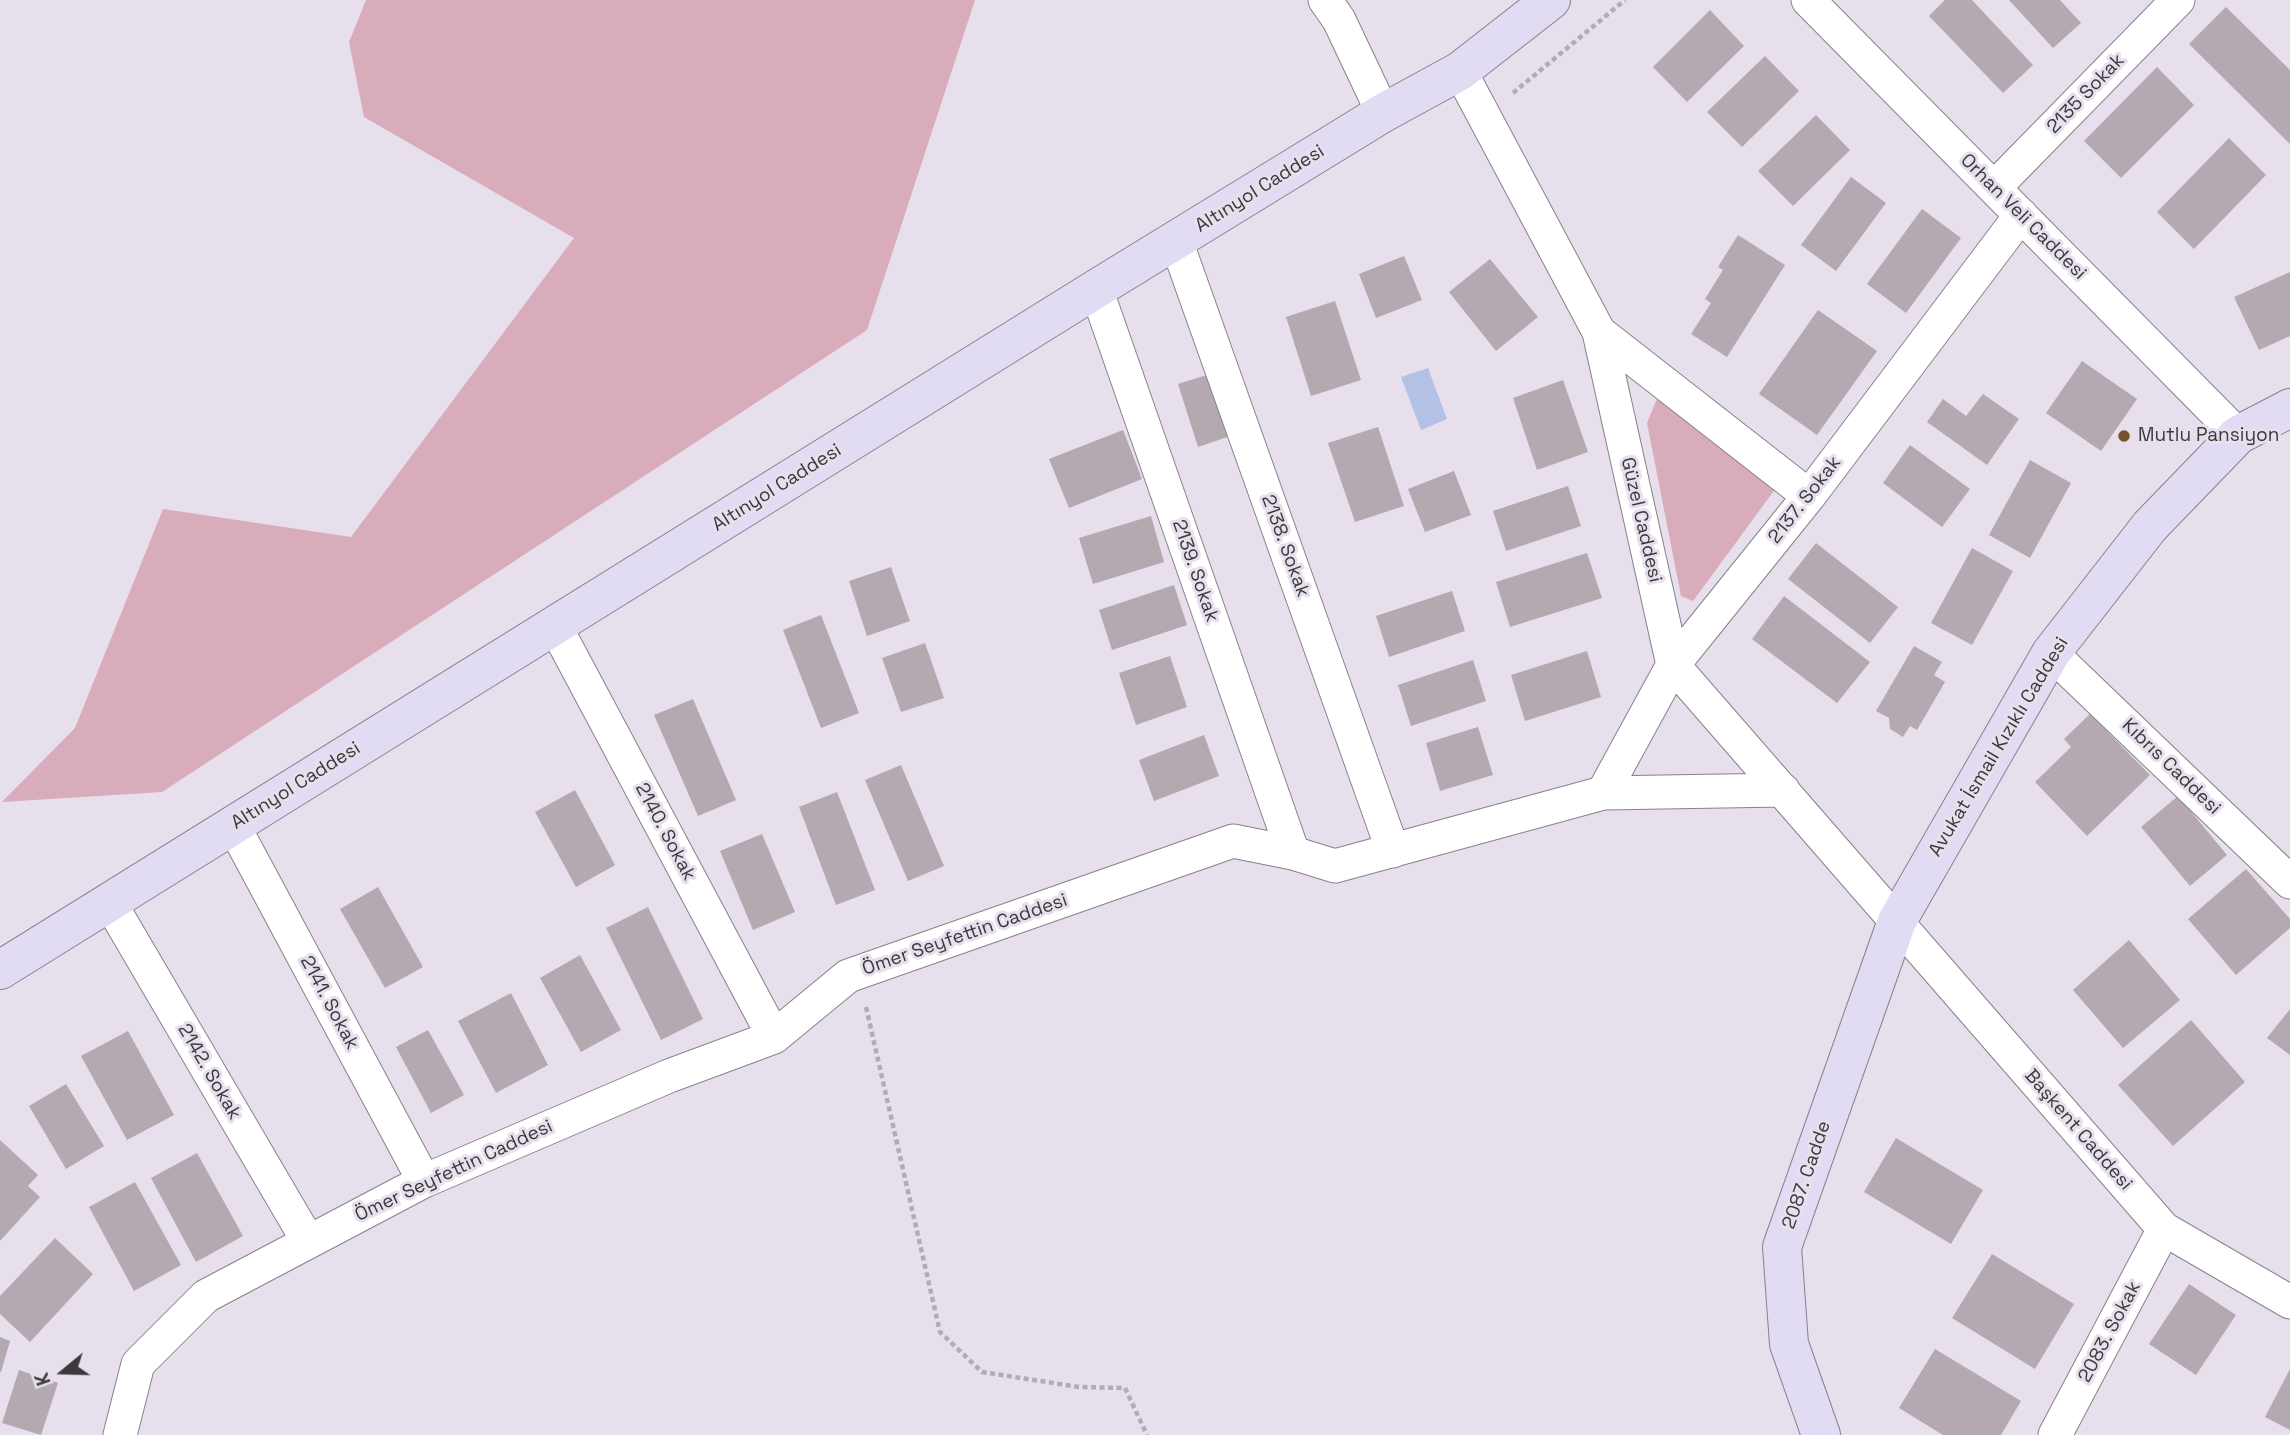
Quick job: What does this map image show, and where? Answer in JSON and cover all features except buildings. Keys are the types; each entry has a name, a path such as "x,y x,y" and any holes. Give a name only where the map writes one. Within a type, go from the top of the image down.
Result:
{"main road":[{"name":"Altınyol Caddesi","path":"0,970 1096,289 1383,113 1460,71 1551,0"},
{"name":"Avukat İsmail Kızıklı Caddesi","path":"1897,921 2051,653 2150,526 2238,435 2290,408"},
{"name":"2087. Cadde","path":"1821,1435 1789,1344 1782,1247 1897,921"}],"street":[{"path":"1325,0 1339,20 1383,113"},
{"name":"Orhan Veli Caddesi","path":"1808,0 2238,435"},
{"name":"2135 Sokak","path":"1994,188 2179,0"},
{"name":"Güzel Caddesi","path":"1460,71 1599,332 1673,665 1897,921"},
{"name":"2137. Sokak","path":"1603,793 1673,665 1809,496 2021,215"},
{"name":"2138. Sokak","path":"1176,241 1393,850"},
{"name":"2139. Sokak","path":"1096,289 1293,853"},
{"path":"1599,332 1809,496"},
{"name":"2140. Sokak","path":"555,626 774,1037"},
{"name":"Kıbrıs Caddesi","path":"2051,653 2290,882"},
{"name":"Ömer Seyfettin Caddesi","path":"120,1435 138,1364 206,1296 424,1181 669,1076 774,1037 848,976 858,972 1233,841 1293,853 1335,866 1603,793 1783,790"},
{"name":"2141. Sokak","path":"233,825 424,1181"},
{"name":"2142. Sokak","path":"110,903 307,1241"},
{"name":"Başkent Caddesi","path":"1897,921 2164,1229 2290,1302"},
{"name":"2083. Sokak","path":"2055,1435 2164,1229"}],"path":[{"path":"1485,116 1625,0"},
{"path":"858,972 940,1332 982,1372 1079,1387 1125,1388 1147,1435"}],"shaded area":[{"path":"366,0 975,0 867,330 162,792 2,802 75,728 163,509 351,537 574,238 364,117 349,42"},
{"path":"1658,396 1776,488 1693,601 1681,596 1647,423"}],"water":[{"path":"1428,368 1447,419 1421,430 1401,377"}],"place":[{"name":"Mutlu Pansiyon","path":"2124,436"}]}
